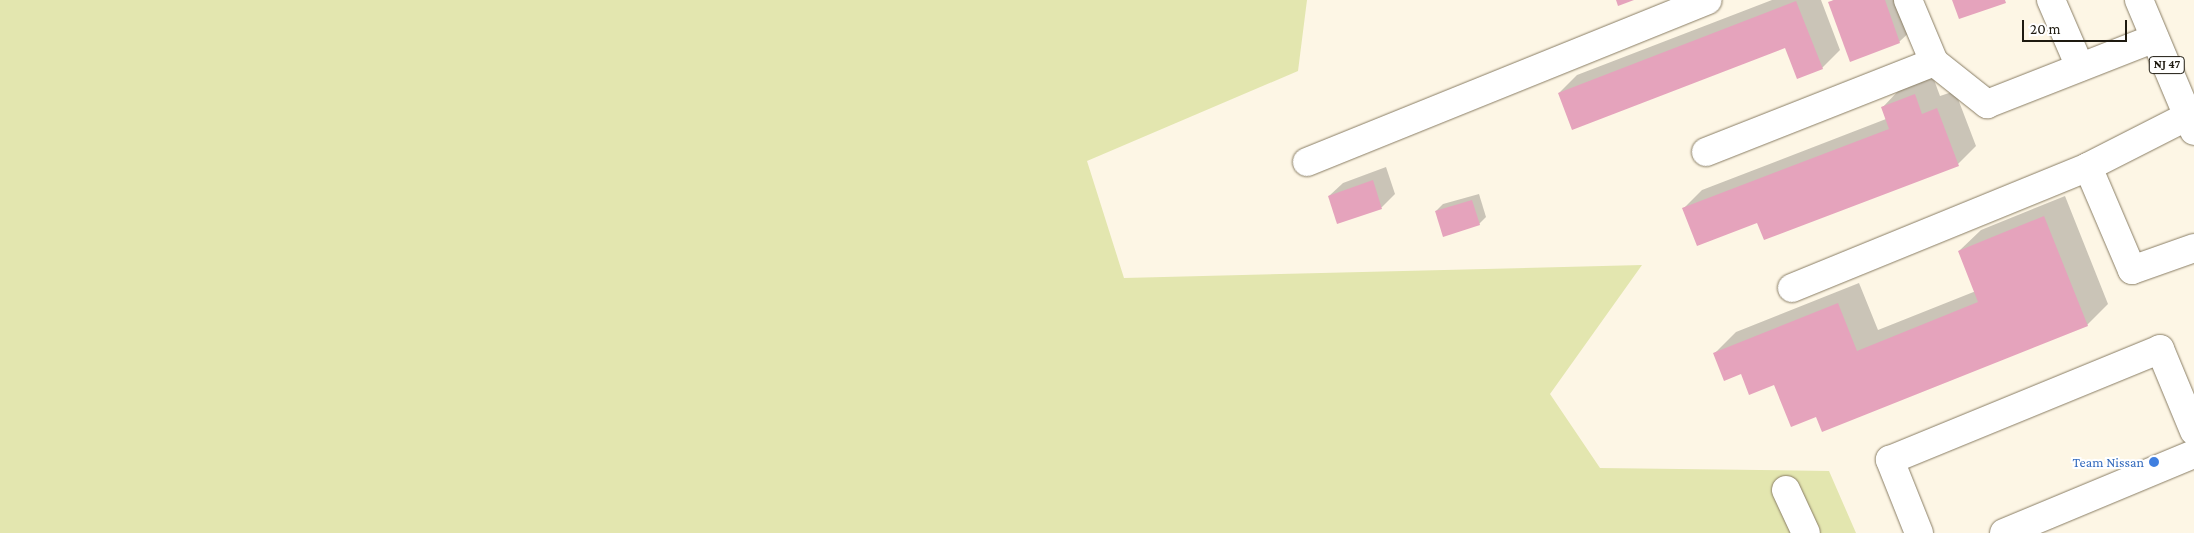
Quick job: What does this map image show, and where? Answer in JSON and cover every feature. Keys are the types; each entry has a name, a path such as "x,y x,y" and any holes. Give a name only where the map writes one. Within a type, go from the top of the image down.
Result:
{"main road":[{"path":"1307,162 1707,0"},
{"path":"1908,0 1934,62 1987,104 2155,38"},
{"path":"2051,0 2080,67"},
{"name":"NJ 47","path":"2139,0 2191,123"},
{"path":"1706,152 1934,62"},
{"path":"1792,288 2088,168 2191,123"},
{"path":"2088,168 2132,270 2194,248"},
{"path":"1919,533 1890,460 2160,349 2194,431"},
{"path":"2004,533 2194,454"},
{"path":"1786,490 1806,533"}],"green space":[{"path":"0,0 1307,0 1298,71 1087,161 1124,278 1642,265 1550,394 1600,468 1829,471 1856,533 0,533"}],"building":[{"path":"1616,0 1634,0 1618,6"},
{"path":"1834,0 1885,0 1900,43 1850,62 1828,2"},
{"path":"1952,0 2005,0 2006,3 1959,19"},
{"path":"1796,1 1823,69 1797,79 1785,48 1572,130 1558,93"},
{"path":"1915,94 1922,114 1937,108 1959,166 1764,240 1757,223 1697,246 1682,208 1889,129 1881,107"},
{"path":"1373,180 1382,209 1337,224 1328,196"},
{"path":"1472,200 1480,225 1443,237 1435,211"},
{"path":"2044,216 2088,326 1822,432 1816,417 1791,427 1774,385 1749,395 1741,374 1724,381 1713,353 1838,303 1857,351 1978,302 1958,251"}],"place":[{"name":"Team Nissan","path":"2154,462"}]}
